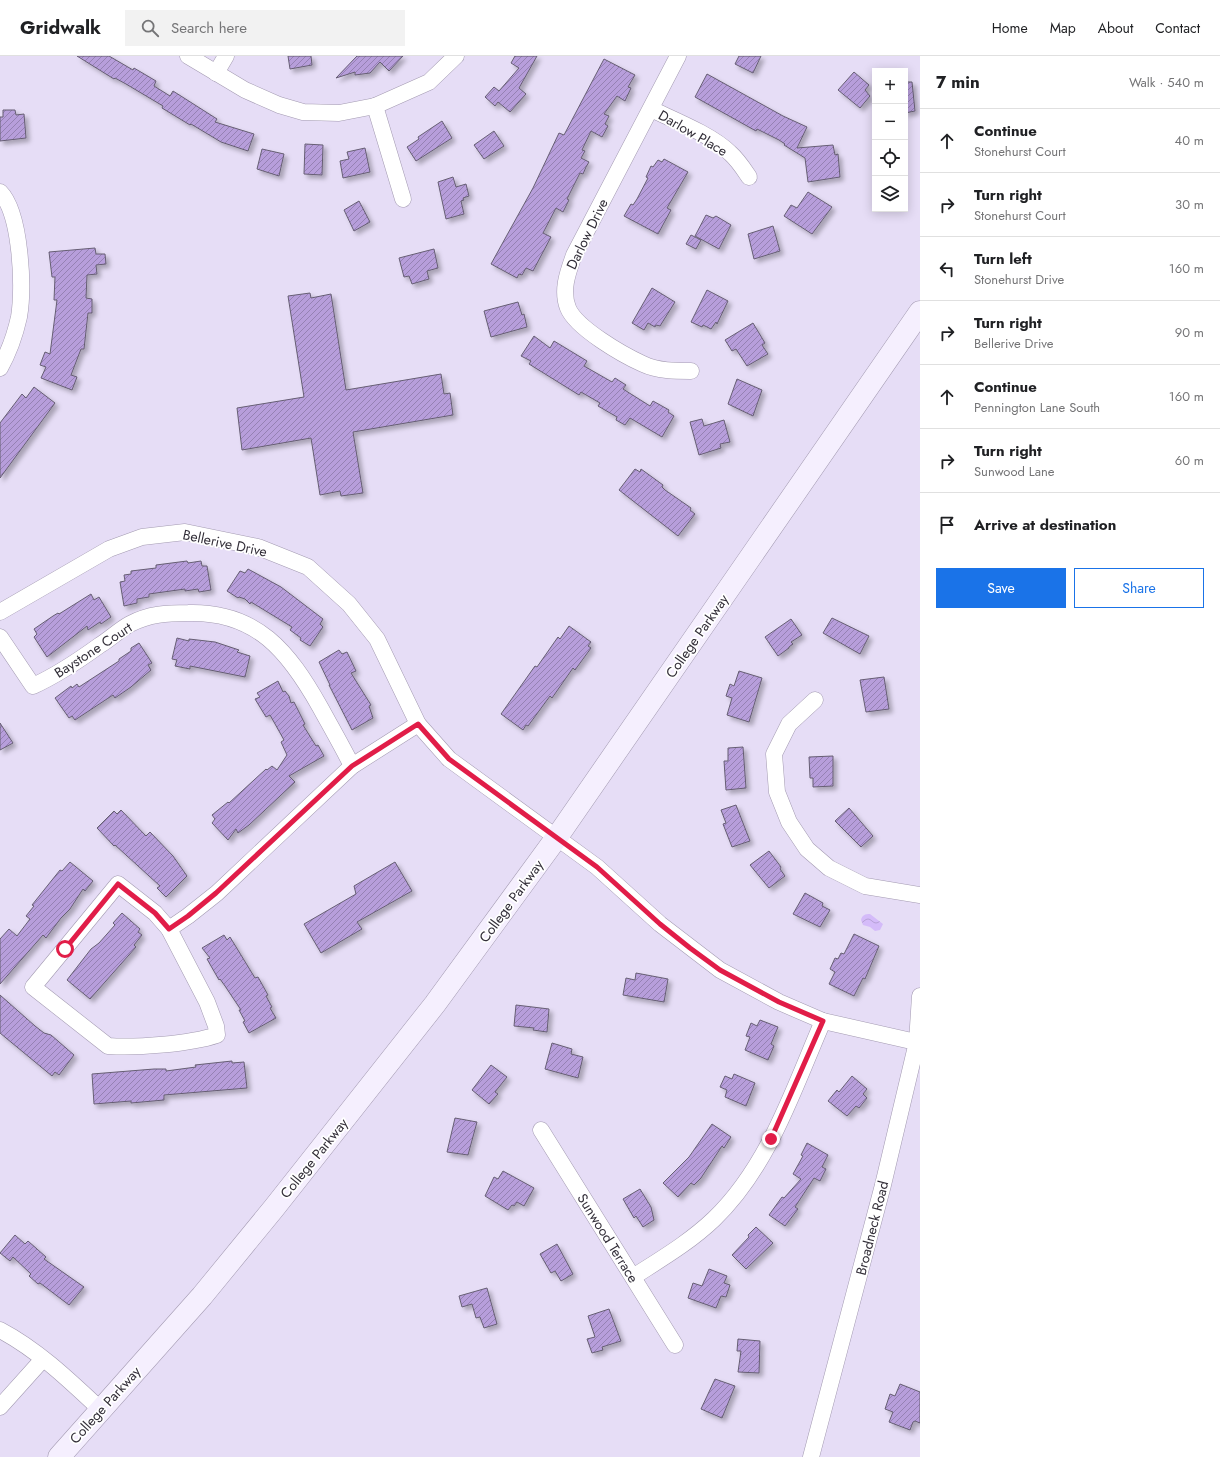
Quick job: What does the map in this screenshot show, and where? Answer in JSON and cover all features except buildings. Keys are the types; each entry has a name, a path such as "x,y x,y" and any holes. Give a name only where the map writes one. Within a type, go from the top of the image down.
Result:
{"main road":[{"name":"College Parkway","path":"59,1457 202,1296 293,1185 435,1004 557,837 920,312"}],"street":[{"path":"188,56 244,90 278,105 303,112 339,113 375,106 429,82 456,56"},
{"path":"216,73 226,56"},
{"name":"Darlow Drive","path":"678,56 574,255 568,272 565,297 568,309 576,322 628,356 643,364 660,369 691,371"},
{"path":"375,106 403,200"},
{"name":"Darlow Place","path":"651,108 715,142 728,151 738,161 749,177"},
{"path":"0,192 7,200 13,219 18,245 22,294 19,317 10,350 0,368"},
{"name":"Bellerive Drive","path":"0,612 109,549 142,537 185,532 258,547 308,567 349,604 377,639 418,724 449,759 597,867 660,924 720,970 779,1002 823,1021 918,1043"},
{"name":"Baystone Court","path":"0,637 33,686 58,675 130,624 161,613 196,612 222,615 244,622 269,639 289,658 306,682 352,766"},
{"path":"815,700 788,724 774,754 777,792 789,822 807,849 829,868 865,886 920,895"},
{"path":"169,929 188,916 216,893 352,766 418,724"},
{"path":"118,884 155,913 169,929 207,1002 216,1026 217,1035 203,1040 122,1047 108,1046 33,987 118,884"},
{"name":"Broadneck Road","path":"811,1457 883,1185 918,1043 920,996"},
{"path":"633,1277 684,1244 714,1219 739,1192 759,1162 771,1139 823,1021"},
{"name":"Sunwood Terrace","path":"541,1130 675,1345"},
{"path":"0,1330 26,1345 101,1410"},
{"path":"0,1407 43,1359"}],"water":[{"path":"870,914 883,924 880,930 875,931 870,927 863,925 861,920 862,917"}],"route":[{"path":"65,949 118,884 155,913 169,929 188,916 216,893 352,766 418,724 449,759 597,867 660,924 690,948 720,970 779,1002 823,1021 771,1139"}]}
